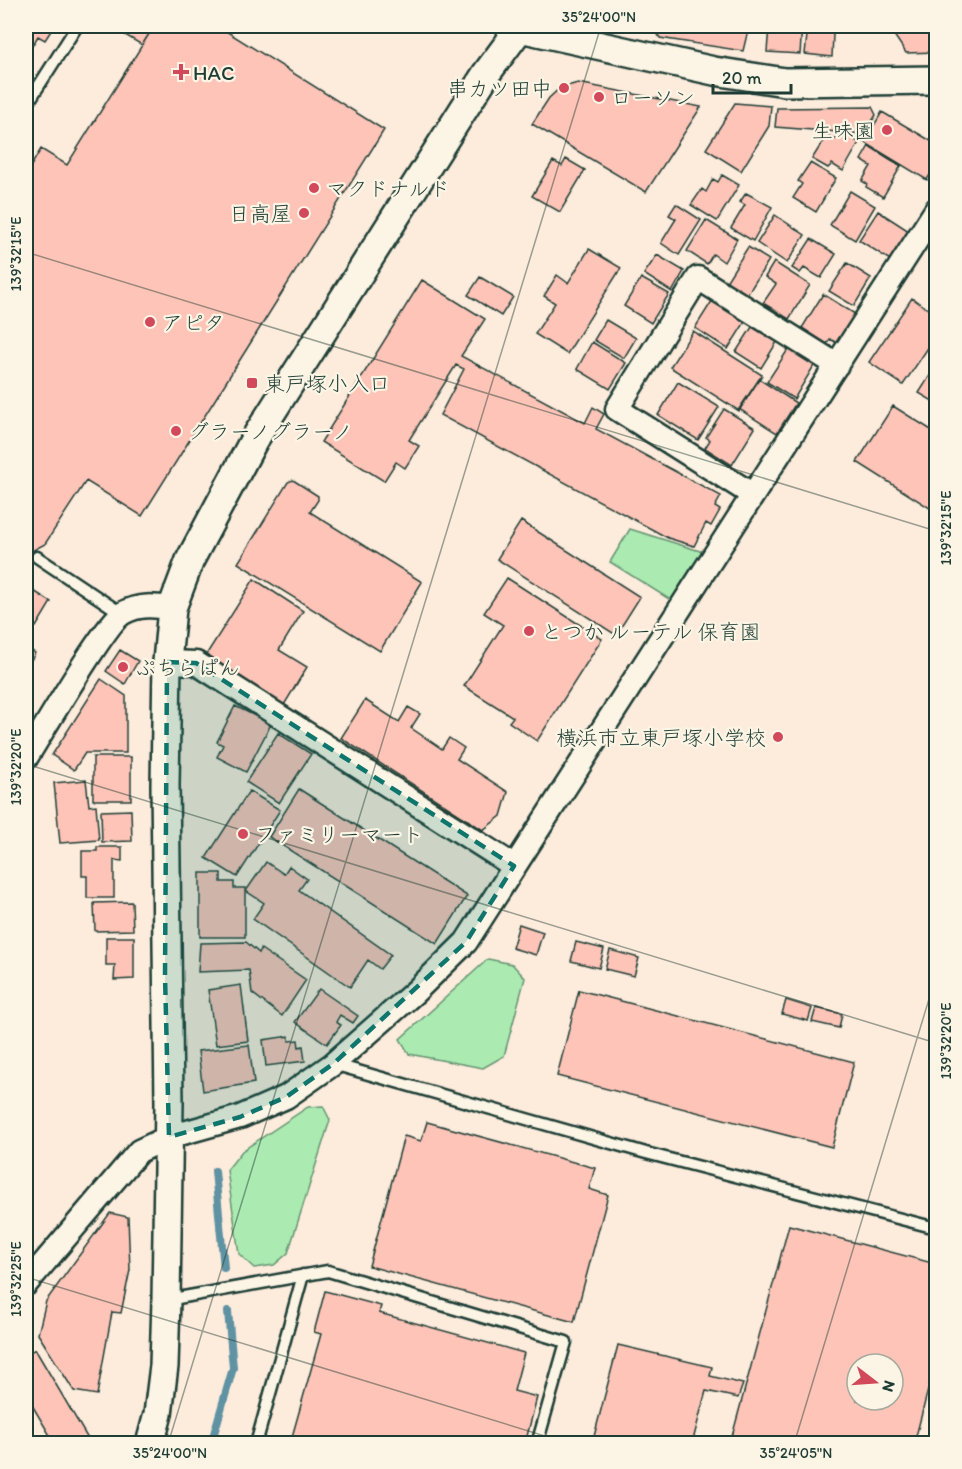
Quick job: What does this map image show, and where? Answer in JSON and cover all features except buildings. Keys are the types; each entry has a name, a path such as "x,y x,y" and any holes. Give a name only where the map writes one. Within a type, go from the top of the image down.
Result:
{"street":[{"path":"150,1443 158,1414 164,1366 166,1300 169,1137 165,797 167,662 172,608 190,560 254,440 518,26 714,72 785,82 936,80"},
{"path":"27,1279 139,1151 169,1137 240,1117 286,1097 333,1064 415,992 466,942 936,210"},
{"path":"753,495 617,409 698,279 837,365"},
{"path":"26,758 105,634 121,613 146,605 172,608"},
{"path":"167,662 196,663 513,866"}],"lane":[{"path":"26,106 77,26"},
{"path":"37,557 121,613"},
{"path":"333,1064 646,1153 936,1228"},
{"path":"166,1300 328,1271 566,1342 537,1443"},
{"path":"256,1443 303,1275"}],"highlighted area":[{"path":"167,662 196,663 514,866 466,942 333,1064 286,1097 240,1117 169,1137 165,976"}],"green space":[{"path":"630,529 703,552 672,601 610,562"},
{"path":"488,959 512,964 525,978 504,1056 483,1068 409,1054 400,1039"},
{"path":"323,1106 330,1120 288,1253 274,1265 254,1268 239,1254 227,1170 242,1151 308,1107"}],"waterway":[{"path":"215,1171 224,1268"},
{"path":"211,1444 233,1368 228,1311"}],"place":[{"name":"HAC","path":"181,72"},
{"name":"串カツ田中","path":"564,88"},
{"name":"ローソン","path":"599,97"},
{"name":"生味園","path":"887,130"},
{"name":"マクドナルド","path":"314,188"},
{"name":"日高屋","path":"304,213"},
{"name":"アピタ","path":"150,322"},
{"name":"東戸塚小入口","path":"252,383"},
{"name":"グラーノグラーノ","path":"176,431"},
{"name":"とつか ルーテル 保育園","path":"529,631"},
{"name":"ぷちらぱん","path":"123,667"},
{"name":"横浜市立東戸塚小学校","path":"778,737"},
{"name":"ファミリーマート","path":"243,834"}]}
